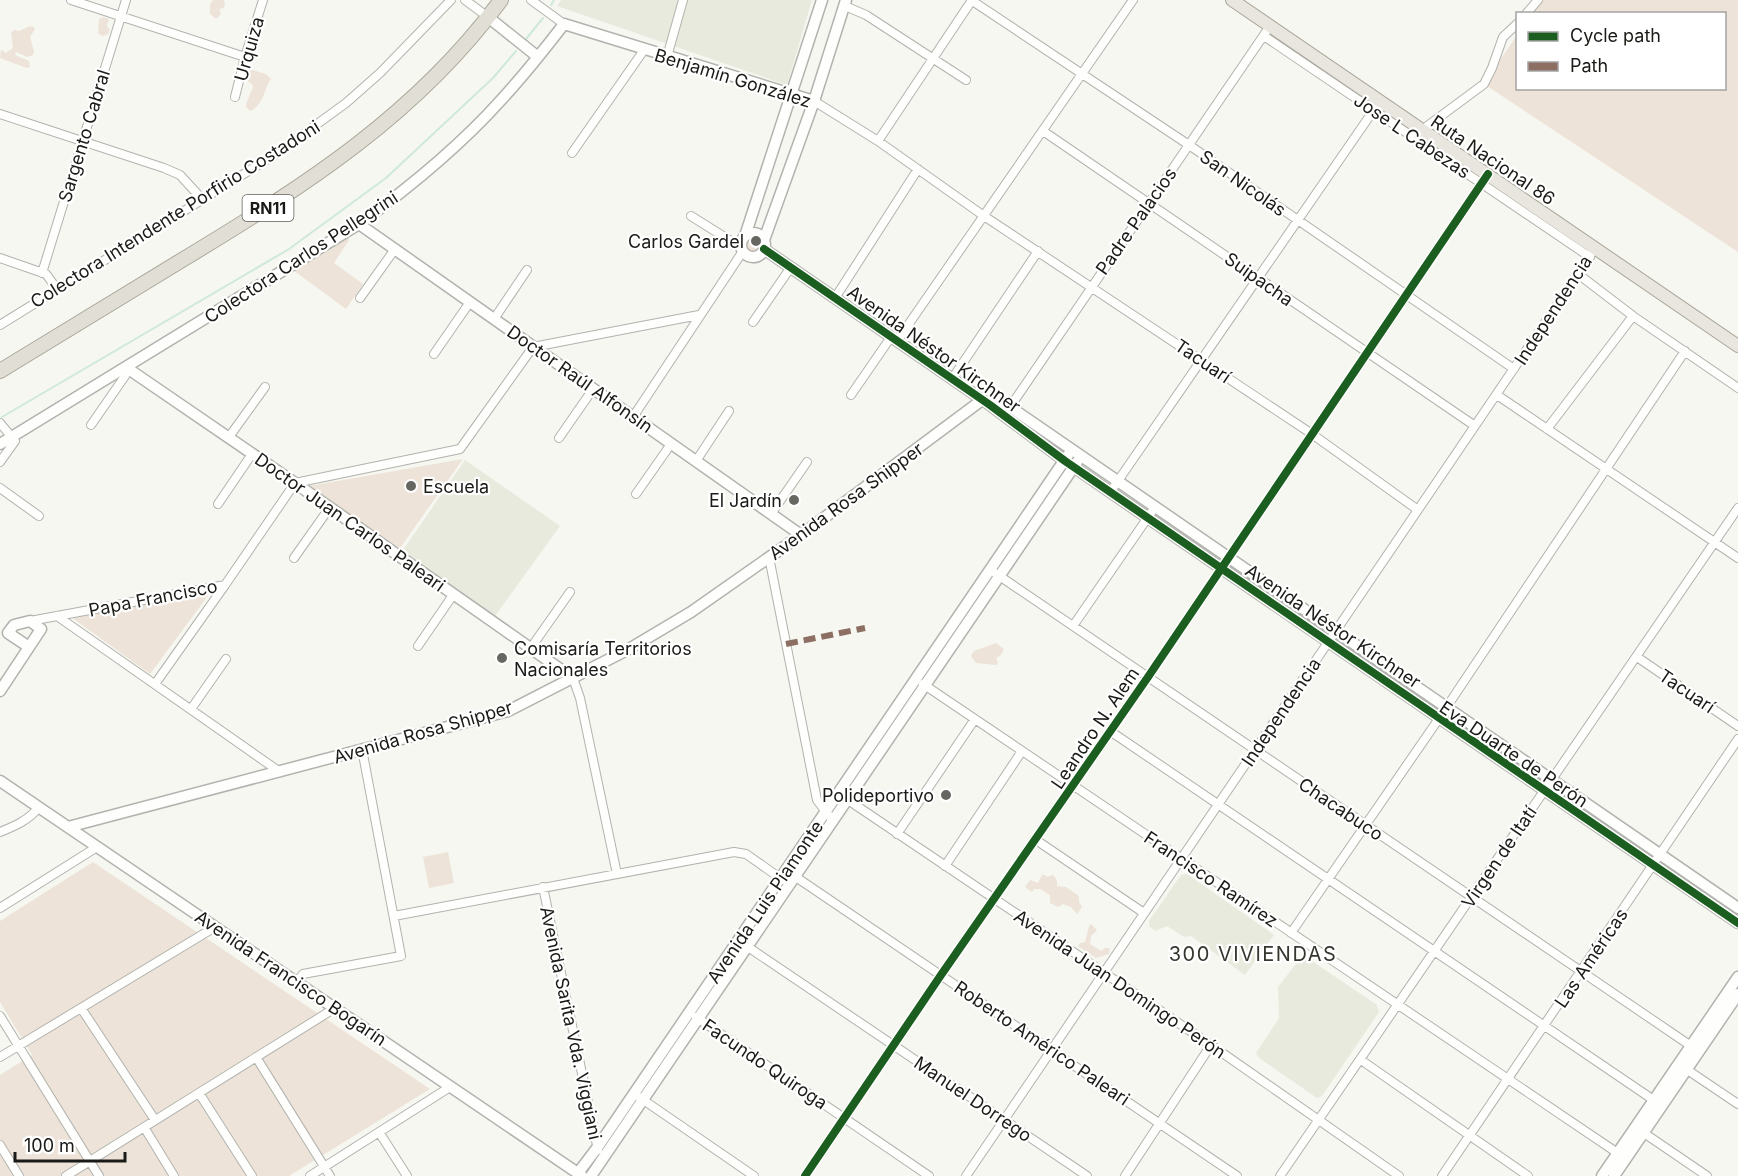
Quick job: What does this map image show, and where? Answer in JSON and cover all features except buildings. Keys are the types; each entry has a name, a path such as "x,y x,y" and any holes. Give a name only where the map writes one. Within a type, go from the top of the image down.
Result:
{"highway":[{"name":"RN11","path":"0,371 279,201 325,169 402,108 440,73 501,0"}],"main road":[{"name":"Ruta Nacional 86","path":"1232,0 1267,31 1377,105 1422,130 1485,179 1592,252 1738,346"}],"street":[{"path":"71,0 245,57"},
{"name":"Sargento Cabral","path":"42,273 126,0"},
{"name":"Urquiza","path":"235,97 263,0"},
{"name":"Colectora Intendente Porfirio Costadoni","path":"0,325 276,154 346,103 402,52 451,0"},
{"path":"465,0 538,57"},
{"name":"Benjamín González","path":"531,0 564,24 814,101 878,141 984,216"},
{"path":"667,57 683,0"},
{"path":"633,417 743,250 741,242 745,236 822,0"},
{"path":"878,141 972,0"},
{"name":"San Nicolás","path":"972,0 1514,369"},
{"path":"851,395 984,216 1133,0"},
{"path":"1528,12 1538,0"},
{"path":"691,216 749,256 756,256 764,244 846,3 934,57 966,80"},
{"name":"Colectora Carlos Pellegrini","path":"0,444 359,224 408,187 468,134 502,100 564,24"},
{"path":"1422,130 1484,84 1503,37 1516,24"},
{"name":"Padre Palacios","path":"1007,412 1267,31"},
{"path":"573,153 644,50"},
{"path":"1111,491 1377,105"},
{"name":"Jose L Cabezas","path":"1377,105 1485,179"},
{"path":"0,114 164,168 180,175 202,200"},
{"name":"Suipacha","path":"1043,131 1366,354 1475,426"},
{"path":"835,298 918,169"},
{"name":"Leandro N. Alem","path":"805,1176 1148,677 1485,179"},
{"name":"Tacuarí","path":"984,216 1312,434 1418,510"},
{"name":"Doctor Raúl Alfonsín","path":"359,224 801,535"},
{"path":"745,236 756,233 764,244"},
{"name":"Avenida Néstor Kirchner","path":"764,244 791,267 986,403"},
{"path":"360,298 395,249"},
{"path":"952,379 1038,251"},
{"name":"Independencia","path":"966,1176 1592,252"},
{"path":"0,258 46,274 57,290"},
{"path":"753,322 791,267"},
{"path":"494,319 527,270"},
{"path":"1578,274 1632,316 1738,388"},
{"path":"434,354 470,302"},
{"path":"296,483 460,449 533,346 699,315"},
{"path":"1547,429 1632,316"},
{"path":"1291,933 1447,708 1608,470 1685,351"},
{"path":"91,425 125,376 127,368"},
{"name":"Doctor Juan Carlos Paleari","path":"127,368 296,483 573,678"},
{"path":"229,437 265,387"},
{"path":"559,438 593,389"},
{"path":"1497,395 1738,558"},
{"name":"Eva Duarte de Perón","path":"986,403 1007,412 1118,481 1738,908"},
{"name":"Avenida Rosa Shipper","path":"68,827 502,713 647,639 691,612 986,403"},
{"path":"696,461 729,411"},
{"name":"Avenida Néstor Kirchner","path":"1007,412 1070,464 1738,923"},
{"path":"0,423 15,441 0,462"},
{"path":"636,494 671,444"},
{"name":"Avenida Luis Piamonte","path":"576,1175 600,1153 639,1097 1076,453"},
{"path":"218,504 252,454"},
{"path":"771,514 807,462"},
{"name":"Papa Francisco","path":"30,621 225,585 296,483"},
{"path":"0,488 39,516"},
{"path":"294,558 330,507"},
{"path":"1073,626 1155,507"},
{"name":"Virgen de Itatí","path":"1280,1176 1738,508"},
{"path":"769,557 817,800 830,817"},
{"name":"Chacabuco","path":"995,574 1691,1046"},
{"path":"155,684 225,585"},
{"path":"530,649 570,592"},
{"path":"418,646 453,595"},
{"path":"57,616 280,772"},
{"path":"0,691 48,618"},
{"path":"29,647 4,630 30,621 41,629"},
{"name":"Tacuarí","path":"1637,657 1738,726"},
{"path":"191,710 226,659"},
{"path":"573,678 580,698 616,874"},
{"name":"Francisco Ramírez","path":"922,682 1622,1156"},
{"path":"897,834 975,719"},
{"path":"1110,731 1658,1103"},
{"name":"Las Américas","path":"1442,1176 1738,739"},
{"path":"297,982 303,974 401,956 362,749"},
{"path":"945,866 1023,751"},
{"name":"Avenida Francisco Bogarín","path":"0,781 576,1175"},
{"name":"Avenida Juan Domingo Perón","path":"843,797 1211,1045 1399,1176"},
{"path":"0,832 18,825 34,814 39,807"},
{"path":"1036,840 1144,913"},
{"path":"0,909 97,846"},
{"name":"Roberto Américo Paleari","path":"394,916 734,852 746,854 788,877 941,975 1238,1176"},
{"name":"Avenida Sarita Vda. Viggiani","path":"543,887 600,1153"},
{"path":"0,1058 215,927"},
{"name":"Manuel Dorrego","path":"743,943 1087,1176"},
{"path":"1602,1176 1622,1156 1640,1130 1691,1046 1730,1006 1738,977"},
{"path":"1658,1103 1686,1069 1738,994"},
{"path":"81,1008 155,1120"},
{"path":"66,1176 334,1008"},
{"name":"Facundo Quiroga","path":"694,1015 929,1176"},
{"path":"0,1016 99,1176"},
{"path":"1125,1176 1211,1045"},
{"path":"256,1057 330,1176"},
{"path":"1361,1059 1528,1176"},
{"path":"1686,1069 1738,1104"},
{"path":"310,1176 450,1087"},
{"path":"199,1093 252,1176"},
{"path":"639,1097 754,1176"},
{"path":"144,1127 174,1176"},
{"path":"1640,1130 1707,1176"},
{"path":"380,1132 408,1176"},
{"path":"0,1145 19,1176"},
{"name":"Avenida Luis Piamonte","path":"591,1176 600,1153"},
{"path":"1614,1176 1622,1156"}],"shaded area":[{"path":"213,0 225,2 224,8 219,9 221,14 216,19 210,14 210,5"},
{"path":"561,0 812,0 787,85 557,6"},
{"path":"1542,0 1738,0 1738,252 1484,84 1516,36 1516,90 1726,90 1726,12 1533,12"},
{"path":"103,17 109,19 107,26 110,30 108,34 102,36 98,33 99,19"},
{"path":"30,26 35,29 30,37 33,55 27,57 16,52 15,55 29,61 30,67 27,68 0,58 1,50 6,53 13,48 11,33"},
{"path":"249,69 266,74 271,79 261,101 250,111 246,104 253,87 247,81 244,72"},
{"path":"347,235 349,240 334,263 363,284 346,309 293,270"},
{"path":"752,236 758,236 763,244 761,250 752,252 747,247 747,241"},
{"path":"463,459 400,548 309,486"},
{"path":"465,460 560,526 495,616 403,550"},
{"path":"210,593 150,674 71,617"},
{"path":"996,643 1004,649 996,658 998,663 996,665 976,663 971,656 974,651"},
{"path":"448,852 454,883 429,888 423,857"},
{"path":"93,862 430,1089 289,1176 0,1176 0,1075 32,1055 0,1002 0,921"},
{"path":"1187,874 1274,935 1245,975 1191,936 1184,937 1167,926 1155,931 1149,926 1149,921 1181,875"},
{"path":"1042,875 1047,877 1053,875 1057,880 1057,886 1066,887 1079,896 1082,907 1077,914 1071,907 1063,904 1058,907 1050,903 1050,895 1040,889 1034,889 1032,892 1025,887 1030,880 1038,883"},
{"path":"1091,924 1097,930 1091,936 1090,944 1101,951 1110,948 1109,954 1096,958 1078,946 1085,942"},
{"path":"1303,955 1377,1005 1379,1012 1322,1096 1317,1098 1259,1058 1256,1053 1279,1018 1278,987"}],"waterway":[{"path":"551,5 554,0"},
{"path":"526,39 543,18"},
{"path":"2,417 289,249 386,178 493,78 516,51"}],"marked path":[{"path":"786,644 865,628"}],"cycle path":[{"path":"805,1176 1148,677 1488,174"},
{"path":"764,249 990,405 1065,461 1738,923"}],"place":[{"name":"Carlos Gardel","path":"756,241"},
{"name":"Escuela","path":"411,486"},
{"name":"El Jardín","path":"794,500"},
{"name":"Comisaría Territorios Nacionales","path":"502,658"},
{"name":"Polideportivo","path":"946,795"}],"district":[{"name":"300 VIVIENDAS","path":"1253,954"}]}
